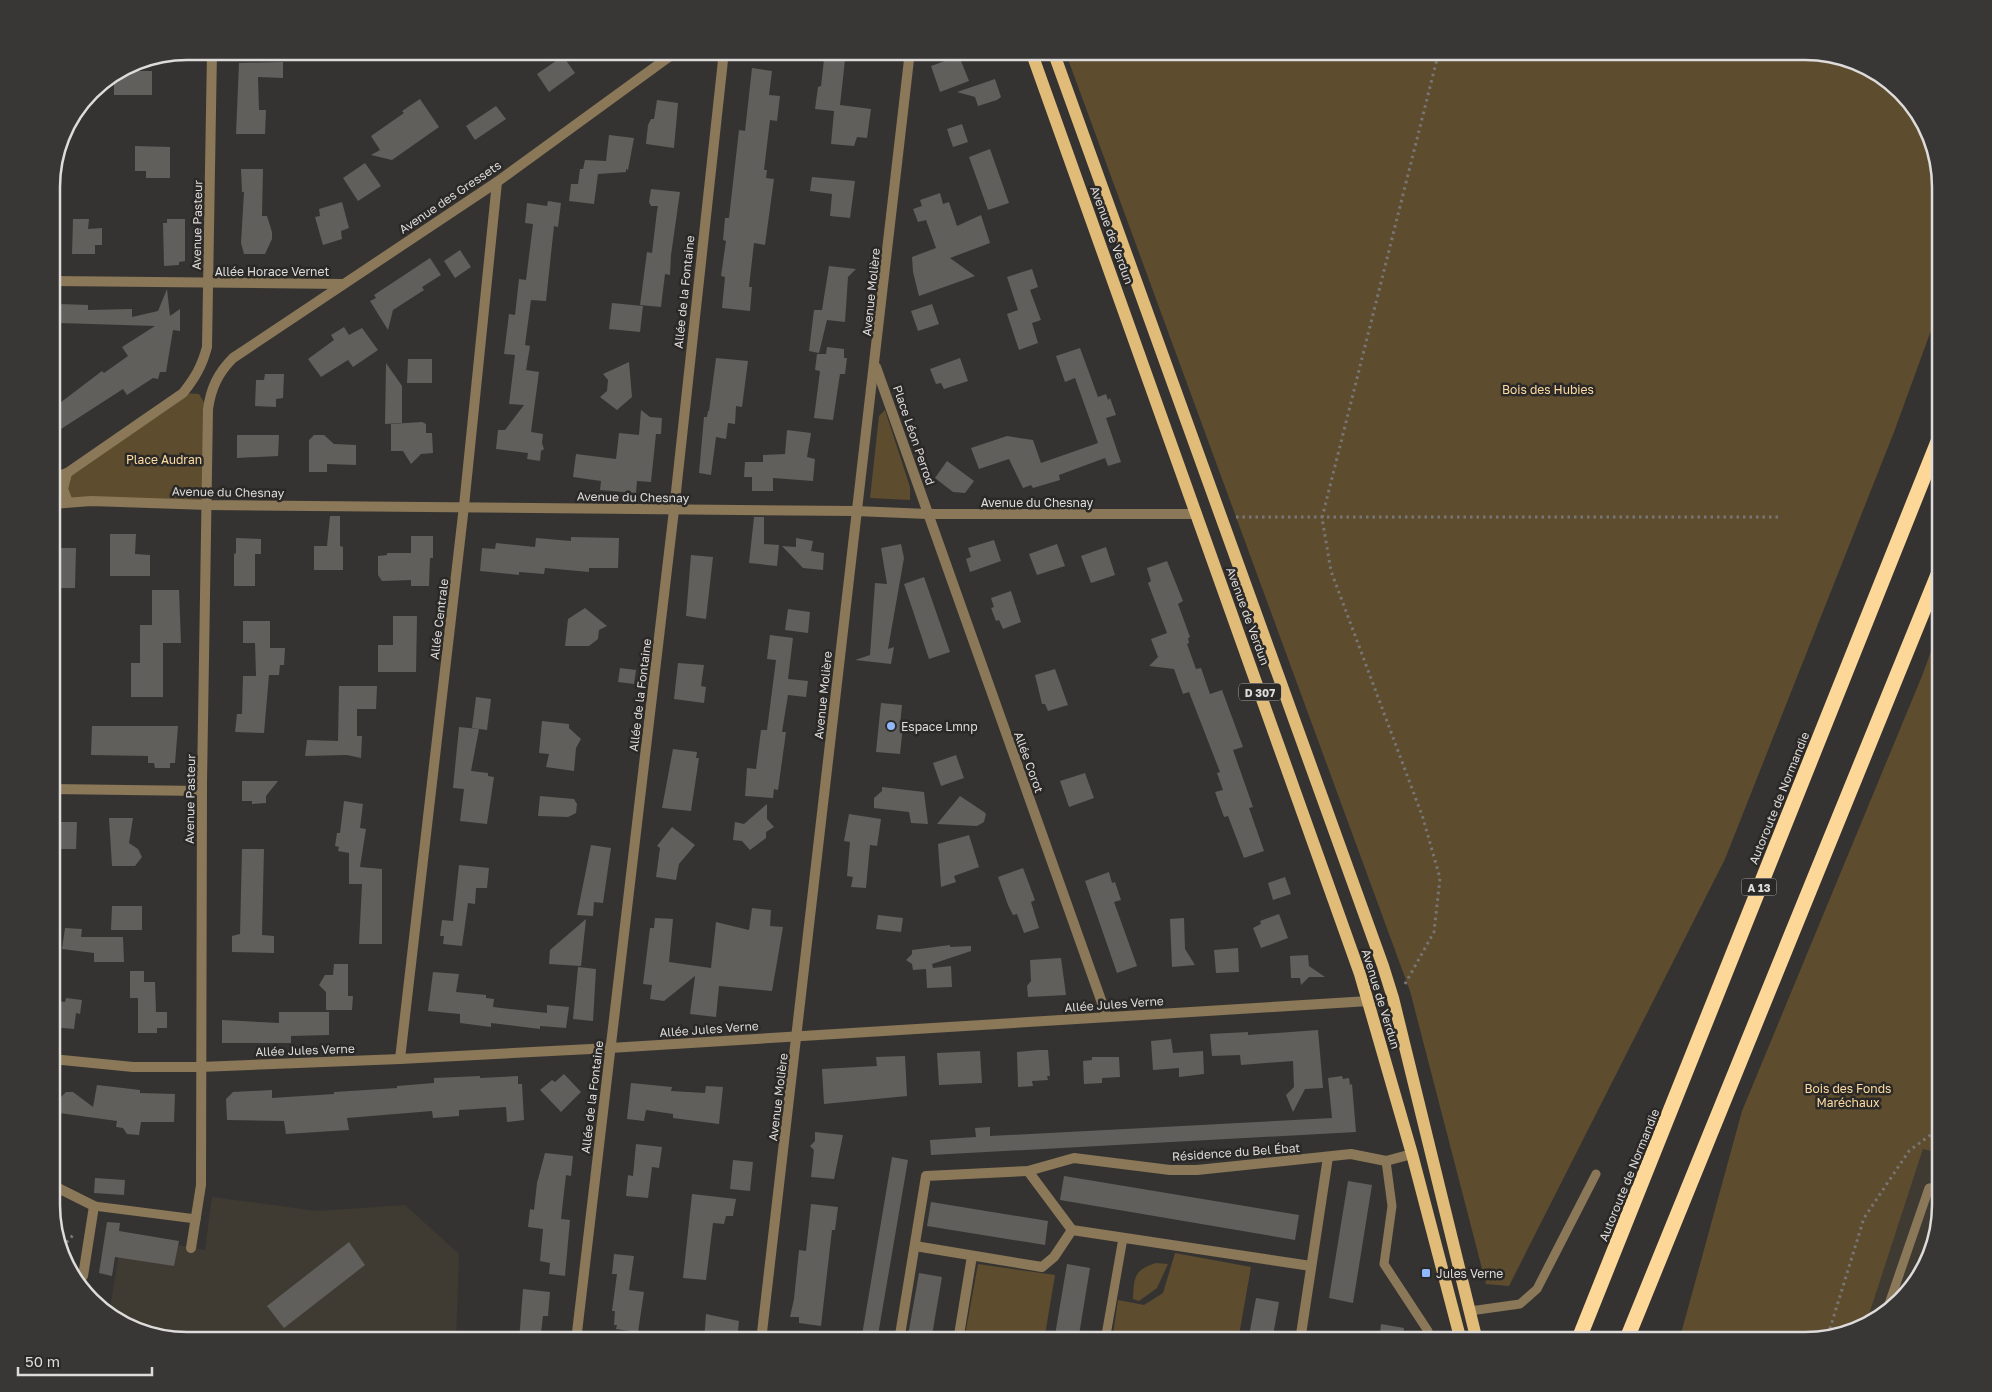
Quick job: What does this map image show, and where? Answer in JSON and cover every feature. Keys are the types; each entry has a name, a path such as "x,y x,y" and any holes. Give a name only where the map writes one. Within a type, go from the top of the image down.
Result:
{"highway":[{"name":"Autoroute de Normandie","path":"1582,1332 1932,456"},
{"path":"1630,1332 1932,589"}],"main road":[{"name":"Avenue de Verdun","path":"1034,60 1369,1001 1412,1154 1459,1332"},
{"name":"Avenue de Verdun","path":"1056,60 1387,978 1475,1332"}],"street":[{"name":"Avenue Pasteur","path":"67,472 183,393 197,376 207,347 212,60"},
{"name":"Avenue des Gressets","path":"233,358 498,182 665,60"},
{"name":"Allée de la Fontaine","path":"577,1332 674,510 723,60"},
{"name":"Avenue Molière","path":"762,1332 798,1035 856,511 875,364 909,60"},
{"name":"Allée Centrale","path":"400,1058 464,506 498,182"},
{"name":"Allée Horace Vernet","path":"60,281 342,284"},
{"name":"Avenue Pasteur","path":"191,1248 201,1185 202,791 208,505 208,409 210,392 224,367 233,358"},
{"name":"Place Léon Perrod","path":"875,364 928,514"},
{"path":"60,475 67,472"},
{"path":"67,472 63,489 68,502"},
{"name":"Avenue du Chesnay","path":"60,503 464,506 856,511 928,514 1197,514"},
{"name":"Allée Corot","path":"928,514 1107,1017"},
{"path":"60,789 202,791"},
{"name":"Allée Jules Verne","path":"60,1061 133,1066 200,1067 400,1058 610,1048 1369,1001"},
{"name":"Résidence du Bel Ébat","path":"901,1332 926,1176 1028,1171 1074,1158 1170,1170 1196,1170 1351,1154 1386,1161 1412,1154"},
{"path":"1301,1332 1328,1157"},
{"path":"1028,1171 1072,1230 1311,1266"},
{"path":"60,1189 94,1206 83,1276"},
{"path":"915,1246 1042,1267 1054,1257 1072,1230"},
{"path":"959,1332 972,1256"}],"lane":[{"path":"1386,1161 1392,1206 1384,1264 1428,1332"},
{"path":"1470,1311 1520,1304 1537,1289 1596,1174"},
{"path":"1891,1298 1929,1188 1932,1188"},
{"path":"94,1206 196,1218"},
{"path":"1107,1332 1123,1238"}],"path":[{"path":"1401,991 1434,932 1440,878 1423,818 1331,571 1322,518 1436,60"},
{"path":"1221,517 1780,517"},
{"path":"1830,1330 1864,1218 1909,1151 1932,1134"}],"shaded area":[{"path":"1923,1149 1932,1152 1931,1221 1925,1246 1911,1275 1900,1289 1889,1300 1869,1314"},
{"path":"212,1197 317,1211 405,1205 459,1254 456,1332 171,1331 162,1330 131,1319 110,1306 122,1235 205,1250"}],"green space":[{"name":"Bois des Hubies","path":"1068,60 1805,60 1838,64 1868,77 1889,92 1911,117 1919,131 1930,162 1932,187 1932,328 1894,432 1725,859 1509,1286 1486,1284 1410,991"},
{"name":"Place Audran","path":"183,393 199,394 208,409 208,505 68,502 67,473"},
{"path":"885,410 910,487 910,500 870,498 879,416"},
{"name":"Bois des Fonds Maréchaux","path":"1932,649 1932,1152 1923,1149 1869,1314 1846,1325 1821,1331 1681,1332 1742,1111"},
{"path":"1175,1253 1251,1267 1240,1332 1113,1332 1118,1300 1144,1305 1163,1293"},
{"path":"1156,1263 1168,1264 1157,1288 1139,1301 1133,1299 1137,1275 1143,1268"},
{"path":"978,1264 1055,1275 1046,1332 966,1332"}],"building":[{"path":"557,60 566,60 575,73 549,92 537,74"},
{"path":"824,60 845,60 840,105 871,109 867,138 857,137 854,146 831,144 834,111 815,109 818,87 821,86"},
{"path":"948,60 961,60 969,81 940,92 931,66"},
{"path":"283,62 283,78 258,77 259,110 266,110 265,134 236,134 239,63"},
{"path":"752,68 772,71 769,95 780,96 777,121 770,120 764,170 767,170 766,178 774,179 765,245 754,243 749,287 752,287 750,311 722,308 725,277 721,276 726,241 723,240 725,218 729,218 739,130 745,131"},
{"path":"137,71 152,71 152,95 114,95 114,83 117,81"},
{"path":"995,79 1001,97 997,100 978,106 975,97 957,92"},
{"path":"420,99 439,127 392,160 371,155 380,150 371,136 404,113 402,111"},
{"path":"657,100 678,103 674,148 646,144 648,125 651,119 654,119"},
{"path":"496,106 506,119 475,140 466,126"},
{"path":"962,124 968,142 953,147 947,129"},
{"path":"609,135 634,138 628,170 626,169 626,172 598,174 594,204 569,201 571,184 578,184 580,169 583,169 585,160 606,161"},
{"path":"135,146 170,147 170,178 146,178 146,171 135,171"},
{"path":"990,149 1009,203 988,210 969,157"},
{"path":"365,163 381,186 358,201 343,178"},
{"path":"241,169 263,169 262,216 267,216 272,232 272,239 265,254 244,254 241,243 244,192 242,192"},
{"path":"812,177 855,181 850,218 830,216 832,194 810,191"},
{"path":"651,189 680,192 670,275 665,274 661,307 640,305 647,252 652,253 658,206 651,206 649,202"},
{"path":"940,193 943,204 949,202 957,226 981,215 990,243 950,258 975,276 919,296 913,272 912,257 936,248 926,220 918,222 913,209 922,206 920,200"},
{"path":"548,201 561,203 558,227 554,226 546,301 531,300 525,345 530,346 526,370 539,372 531,432 543,434 542,443 544,449 541,451 540,461 527,459 528,453 496,449 498,430 505,430 524,405 509,404 515,355 504,354 509,314 515,315 519,279 526,280 533,224 525,223 527,203 547,206"},
{"path":"342,202 349,228 341,231 342,239 323,245 315,217 320,216 319,209"},
{"path":"73,219 89,219 88,229 102,228 102,245 95,245 95,254 72,254"},
{"path":"167,219 185,219 185,261 179,262 179,265 164,266 163,223 167,223"},
{"path":"460,250 471,267 455,278 444,261"},
{"path":"430,258 441,275 422,287 424,290 393,310 388,330 370,301 376,298 374,295"},
{"path":"829,266 856,269 848,277 845,322 827,320 819,353 809,351 814,310 822,310"},
{"path":"1032,269 1038,287 1030,290 1041,320 1032,323 1038,343 1019,350 1007,314 1018,310 1007,277"},
{"path":"167,289 170,316 180,309 180,331 173,330 166,372 160,372 158,379 153,378 127,395 123,389 61,429 60,403 102,371 104,373 128,356 122,347 155,326 60,323 60,304 88,305 88,310 132,309 132,317 158,311"},
{"path":"612,303 643,306 640,332 609,329"},
{"path":"932,304 939,324 918,331 911,311"},
{"path":"344,327 349,335 362,328 378,350 353,367 348,360 321,377 308,359 334,340 331,335"},
{"path":"827,347 844,349 844,358 847,358 845,374 840,374 833,420 814,418 820,371 815,370 817,354 826,354"},
{"path":"1080,348 1098,397 1106,394 1108,400 1110,398 1116,415 1106,418 1121,462 1108,466 1105,458 1059,475 1060,480 1033,488 1031,485 1023,488 1009,459 979,469 971,448 1007,436 1033,440 1041,463 1098,443 1075,378 1065,382 1056,356"},
{"path":"716,358 748,361 742,407 736,406 735,424 728,423 726,439 716,437 711,475 699,473 704,417 707,417 709,411"},
{"path":"960,358 968,381 944,389 941,383 936,384 930,369"},
{"path":"408,359 432,359 432,383 407,383"},
{"path":"629,362 632,397 617,410 600,397 607,391 608,380 603,374"},
{"path":"386,363 402,386 402,423 385,424"},
{"path":"265,374 284,374 283,398 276,399 276,407 255,406 256,380 264,380"},
{"path":"641,410 650,417 662,418 661,434 656,434 651,482 637,481 636,493 600,490 601,481 573,477 576,454 616,459 619,433 639,435"},
{"path":"422,422 426,424 426,433 432,433 433,453 421,454 411,464 403,451 391,451 391,424"},
{"path":"787,430 811,433 807,457 815,459 813,481 773,478 773,491 752,491 752,477 744,477 745,462 763,462 763,455 785,454"},
{"path":"237,435 279,435 278,456 237,458"},
{"path":"314,435 324,435 334,444 356,445 356,465 327,464 327,472 309,472 309,440"},
{"path":"947,461 974,481 965,493 953,492 935,478"},
{"path":"330,516 340,516 340,546 343,547 343,570 314,570 314,546 327,546"},
{"path":"754,517 764,517 764,544 779,545 777,566 749,563"},
{"path":"110,534 136,534 135,554 150,555 150,576 110,576"},
{"path":"411,536 433,536 433,558 430,558 429,586 411,586 411,580 382,581 378,575 378,556 387,555 387,553 411,553"},
{"path":"571,537 619,538 618,568 589,568 589,572 545,568 544,574 519,572 519,575 480,571 482,548 495,549 496,543 535,547 536,538 571,541"},
{"path":"236,538 261,539 261,554 255,554 255,586 234,586"},
{"path":"796,538 813,541 811,551 824,553 823,570 803,568 782,546 796,547"},
{"path":"994,540 1001,561 970,572 966,559 971,557 968,548"},
{"path":"901,544 904,558 888,649 894,647 891,664 855,660 870,655 875,583 887,584 881,548"},
{"path":"1057,544 1065,566 1037,575 1029,554"},
{"path":"1106,547 1115,575 1091,583 1081,556"},
{"path":"61,548 76,548 75,588 60,588"},
{"path":"691,555 713,557 706,619 686,616"},
{"path":"1167,561 1183,601 1178,604 1190,637 1187,644 1196,669 1201,668 1210,694 1222,690 1243,747 1233,750 1253,807 1249,808 1264,851 1244,858 1228,816 1224,817 1215,792 1223,790 1217,773 1220,772 1189,692 1183,694 1174,669 1149,666 1158,657 1151,639 1167,633 1148,583 1151,581 1147,568"},
{"path":"924,577 950,652 929,659 904,584"},
{"path":"152,590 179,590 181,643 163,643 163,697 131,697 131,663 140,663 140,625 152,625"},
{"path":"1011,591 1021,622 1003,629 999,620 996,621 991,608 994,607 991,598"},
{"path":"585,608 607,626 599,630 598,639 589,646 565,646 568,619"},
{"path":"788,609 810,612 808,633 785,630"},
{"path":"393,616 417,616 416,672 378,672 378,645 393,645"},
{"path":"243,621 270,621 270,648 285,648 284,665 280,665 279,675 269,675 264,733 235,732 237,714 242,714 243,676 256,676 255,643 243,643"},
{"path":"770,635 793,638 788,679 808,681 806,697 788,695 782,732 786,732 778,790 774,789 773,798 745,796 747,768 756,769 761,730 767,730 776,660 767,659"},
{"path":"678,663 704,665 701,686 706,687 704,703 674,699"},
{"path":"620,668 636,670 634,684 618,682"},
{"path":"1055,669 1068,705 1048,711 1045,704 1042,704 1035,675"},
{"path":"339,686 377,686 376,709 357,709 357,736 362,736 361,758 347,755 305,756 307,740 338,741"},
{"path":"476,697 491,699 487,730 472,728"},
{"path":"881,703 902,705 900,726 903,726 900,754 876,752"},
{"path":"542,721 569,724 569,728 581,739 576,748 574,771 546,767 549,754 539,753"},
{"path":"92,726 178,726 175,763 170,763 170,768 155,768 154,763 148,763 148,756 91,755"},
{"path":"459,727 479,729 471,771 488,773 488,776 494,777 487,824 460,821 464,789 453,788"},
{"path":"673,749 697,752 696,758 699,758 691,811 662,808"},
{"path":"956,755 964,778 941,786 933,763"},
{"path":"1085,773 1094,798 1069,807 1060,781"},
{"path":"242,781 278,781 266,796 266,803 252,804 252,801 242,801"},
{"path":"882,787 924,792 928,824 911,823 909,812 874,808 874,798 882,791"},
{"path":"540,796 574,799 577,804 576,813 568,817 538,816"},
{"path":"960,796 986,814 984,822 977,826 937,824"},
{"path":"344,801 363,804 360,828 366,829 360,867 382,869 382,944 359,944 362,884 349,884 349,853 338,851 339,847 335,846 337,833 340,833"},
{"path":"767,804 767,819 774,827 766,832 766,838 750,850 742,841 733,840 735,822 744,824"},
{"path":"849,814 881,819 877,846 870,845 866,888 851,887 853,877 847,876 850,842 844,841"},
{"path":"109,818 133,818 129,843 138,849 142,857 135,866 112,866"},
{"path":"60,822 77,822 76,849 60,849"},
{"path":"672,827 695,845 679,864 676,880 656,877 660,848 657,846"},
{"path":"969,835 979,867 954,876 956,882 941,887 938,844"},
{"path":"591,845 611,848 603,903 594,902 593,916 577,915"},
{"path":"242,849 264,849 262,935 274,936 274,953 232,952 232,936 240,934"},
{"path":"459,865 489,868 487,888 476,888 475,904 468,903 462,946 443,944 444,936 440,936 442,920 453,921"},
{"path":"1023,868 1035,900 1031,902 1039,928 1024,933 1017,914 1013,915 1008,905 998,877"},
{"path":"1109,872 1112,883 1115,882 1121,900 1114,902 1137,966 1117,973 1085,881"},
{"path":"1285,877 1291,894 1273,900 1268,883"},
{"path":"112,906 142,906 142,930 111,930"},
{"path":"752,908 771,910 770,926 783,927 772,991 719,986 716,1017 690,1014 695,976 664,1001 650,999 652,985 643,984 650,928 654,928 655,918 673,919 669,962 711,968 716,922 749,930"},
{"path":"1279,914 1288,938 1261,948 1253,928 1261,924 1260,921"},
{"path":"878,915 903,918 901,932 876,929"},
{"path":"1184,918 1185,949 1195,965 1172,967 1170,919"},
{"path":"586,919 581,966 549,964 550,950"},
{"path":"65,928 82,929 81,937 123,937 124,962 94,962 94,953 62,949"},
{"path":"950,945 950,947 971,946 971,951 932,964 933,968 951,966 952,987 927,988 926,969 913,970 912,964 906,960 912,954 912,950"},
{"path":"1238,948 1239,972 1216,973 1214,950"},
{"path":"1308,955 1309,966 1325,977 1309,977 1301,985 1300,978 1291,978 1290,956"},
{"path":"1061,958 1066,995 1028,997 1027,986 1031,981 1030,960"},
{"path":"334,964 348,964 348,996 353,996 352,1010 326,1010 326,992 319,985 325,975 333,975"},
{"path":"578,967 596,969 593,1021 573,1019"},
{"path":"130,971 144,971 144,982 155,982 156,1012 167,1012 167,1028 157,1028 157,1033 138,1033 138,998 130,998"},
{"path":"433,972 459,974 456,992 486,995 486,998 494,999 493,1007 547,1013 547,1005 569,1007 566,1028 540,1026 540,1029 491,1023 491,1027 460,1023 460,1014 428,1011"},
{"path":"66,998 82,1000 80,1014 76,1013 74,1029 60,1028 60,1001 65,1002"},
{"path":"279,1012 329,1012 329,1035 291,1036 291,1043 222,1043 222,1020 279,1023"},
{"path":"1318,1030 1323,1088 1305,1089 1293,1112 1286,1095 1294,1087 1293,1061 1241,1065 1240,1055 1212,1056 1210,1034 1248,1032 1248,1035"},
{"path":"1171,1039 1173,1053 1203,1051 1204,1074 1179,1077 1179,1068 1153,1070 1151,1041"},
{"path":"1048,1050 1050,1076 1047,1076 1048,1080 1032,1081 1033,1086 1018,1087 1017,1052"},
{"path":"980,1051 982,1083 939,1085 937,1053"},
{"path":"905,1056 907,1096 824,1104 822,1069 877,1066 876,1057"},
{"path":"1092,1057 1119,1057 1120,1077 1102,1078 1102,1083 1084,1084 1083,1061 1092,1060"},
{"path":"564,1074 581,1092 561,1112 540,1090 552,1080 555,1082"},
{"path":"480,1076 480,1078 518,1076 518,1084 522,1084 524,1120 507,1122 506,1107 459,1110 459,1116 433,1118 432,1111 347,1118 349,1130 286,1134 284,1121 227,1120 226,1099 233,1092 272,1090 272,1098 334,1094 334,1092 397,1088 397,1086 434,1083 434,1078"},
{"path":"1342,1076 1343,1079 1349,1078 1350,1085 1352,1084 1356,1132 931,1155 930,1140 976,1137 975,1128 990,1127 990,1136 1332,1118 1328,1078"},
{"path":"631,1083 672,1087 671,1091 705,1093 706,1086 723,1087 719,1124 673,1118 673,1114 646,1110 644,1121 627,1119"},
{"path":"97,1085 140,1090 140,1093 175,1094 174,1122 141,1122 139,1135 127,1134 123,1128 116,1127 117,1121 60,1113 60,1097 66,1092 73,1092 93,1107"},
{"path":"815,1132 843,1135 834,1179 811,1177 814,1150 810,1146 815,1141"},
{"path":"636,1144 662,1147 659,1168 652,1167 648,1198 626,1196 628,1175 633,1176"},
{"path":"545,1153 573,1156 571,1176 566,1175 561,1219 570,1220 565,1276 549,1274 550,1263 540,1261 543,1229 528,1227 530,1209 534,1210 537,1183"},
{"path":"892,1157 908,1160 879,1332 863,1332"},
{"path":"733,1160 753,1162 750,1191 730,1189"},
{"path":"1064,1176 1299,1215 1295,1240 1060,1200"},
{"path":"95,1178 125,1180 124,1195 94,1193"},
{"path":"1348,1181 1372,1185 1353,1303 1329,1298"},
{"path":"692,1194 736,1199 733,1216 726,1216 724,1224 713,1223 706,1280 683,1278"},
{"path":"931,1202 1048,1221 1045,1245 927,1226"},
{"path":"811,1204 838,1207 835,1230 832,1230 821,1326 799,1323 799,1317 790,1317 794,1299 799,1250 806,1251"},
{"path":"107,1222 120,1223 119,1231 179,1241 174,1266 115,1257 112,1276 99,1273"},
{"path":"349,1242 365,1265 284,1328 267,1306"},
{"path":"614,1254 634,1256 629,1290 644,1292 638,1332 616,1329 617,1325 614,1325 615,1311 612,1311 617,1274 612,1274"},
{"path":"1067,1264 1090,1268 1079,1332 1056,1332"},
{"path":"919,1273 942,1277 933,1332 909,1332"},
{"path":"523,1289 550,1292 548,1316 543,1316 541,1332 520,1332"},
{"path":"1256,1298 1279,1302 1274,1332 1250,1332"},
{"path":"706,1314 739,1321 738,1332 705,1332"},
{"path":"1381,1324 1404,1328 1403,1332 1380,1332"}],"place":[{"name":"Espace Lmnp","path":"891,726"},
{"name":"Jules Verne","path":"1426,1273"}]}
